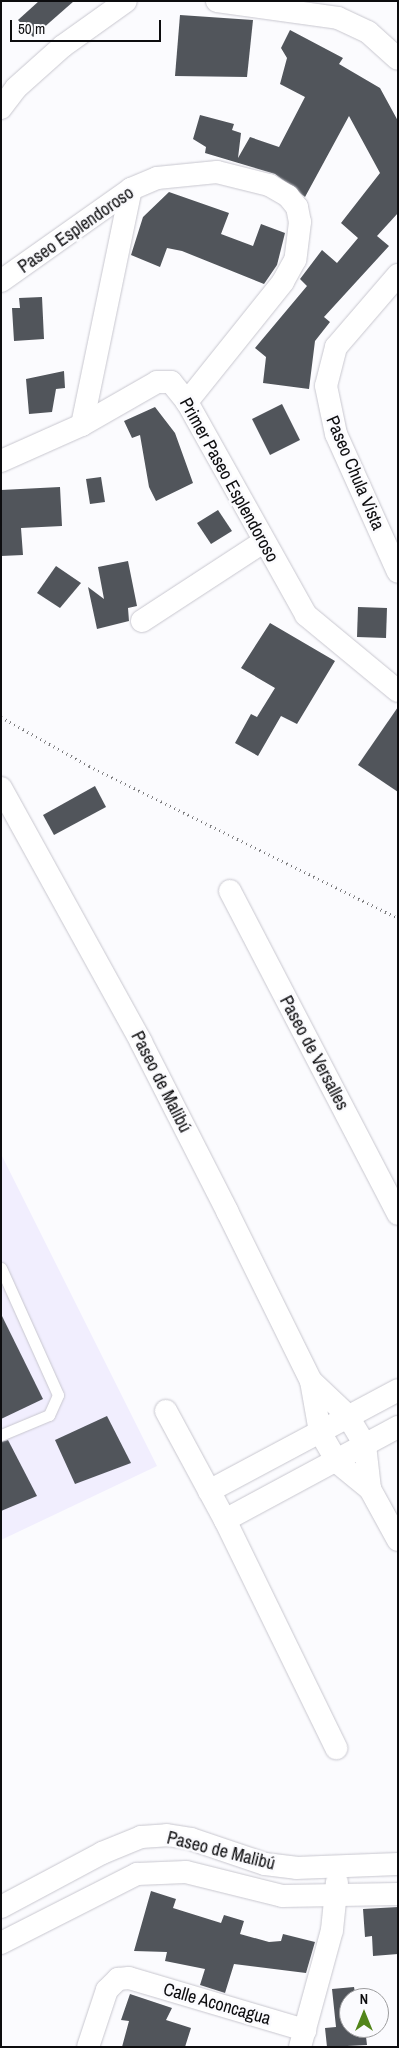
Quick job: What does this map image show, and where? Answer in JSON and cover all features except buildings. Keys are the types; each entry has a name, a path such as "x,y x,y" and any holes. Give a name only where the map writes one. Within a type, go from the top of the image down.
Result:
{"street":[{"path":"1,108 16,88 56,52 126,1"},
{"path":"217,1 338,18 368,32 398,59"},
{"name":"Paseo Esplendoroso","path":"1,280 131,189 181,172 217,172 270,185 297,207 299,239 283,282 187,402"},
{"path":"82,426 131,189"},
{"name":"Paseo Chula Vista","path":"398,275 336,347 326,386 336,434 398,572"},
{"name":"Primer Paseo Esplendoroso","path":"1,461 82,426 157,382 176,386 187,402 262,542 306,615 398,691"},
{"path":"142,622 262,542"},
{"name":"Paseo de Malibú","path":"1,788 141,1042 311,1381 320,1432 337,1462 370,1489"},
{"name":"Paseo de Versalles","path":"230,892 398,1214"},
{"name":"Paseo de Malibú","path":"311,1381 347,1415 364,1445 370,1489 398,1540"},
{"path":"209,1491 320,1432 347,1415 398,1390"},
{"path":"166,1411 225,1520 336,1748"},
{"path":"225,1520 337,1462 398,1427"},
{"name":"Paseo de Malibú","path":"1,1907 102,1853 141,1837 167,1835 265,1864 337,1868 398,1864"},
{"path":"102,1853 120,1879"},
{"path":"303,2039 332,1930 338,1896 337,1868"},
{"name":"Paseo de Malibú","path":"1,1944 120,1879 164,1871 186,1872 265,1894 338,1896 398,1894"},
{"name":"Calle Aconcagua","path":"88,2047 107,1990 118,1979 129,1978 303,2039"}],"lane":[{"path":"1,1268 58,1395 49,1415 1,1435"}],"path":[{"path":"1,717 89,766 398,918"}],"shaded area":[{"path":"1,1154 157,1466 1,1540"}]}
